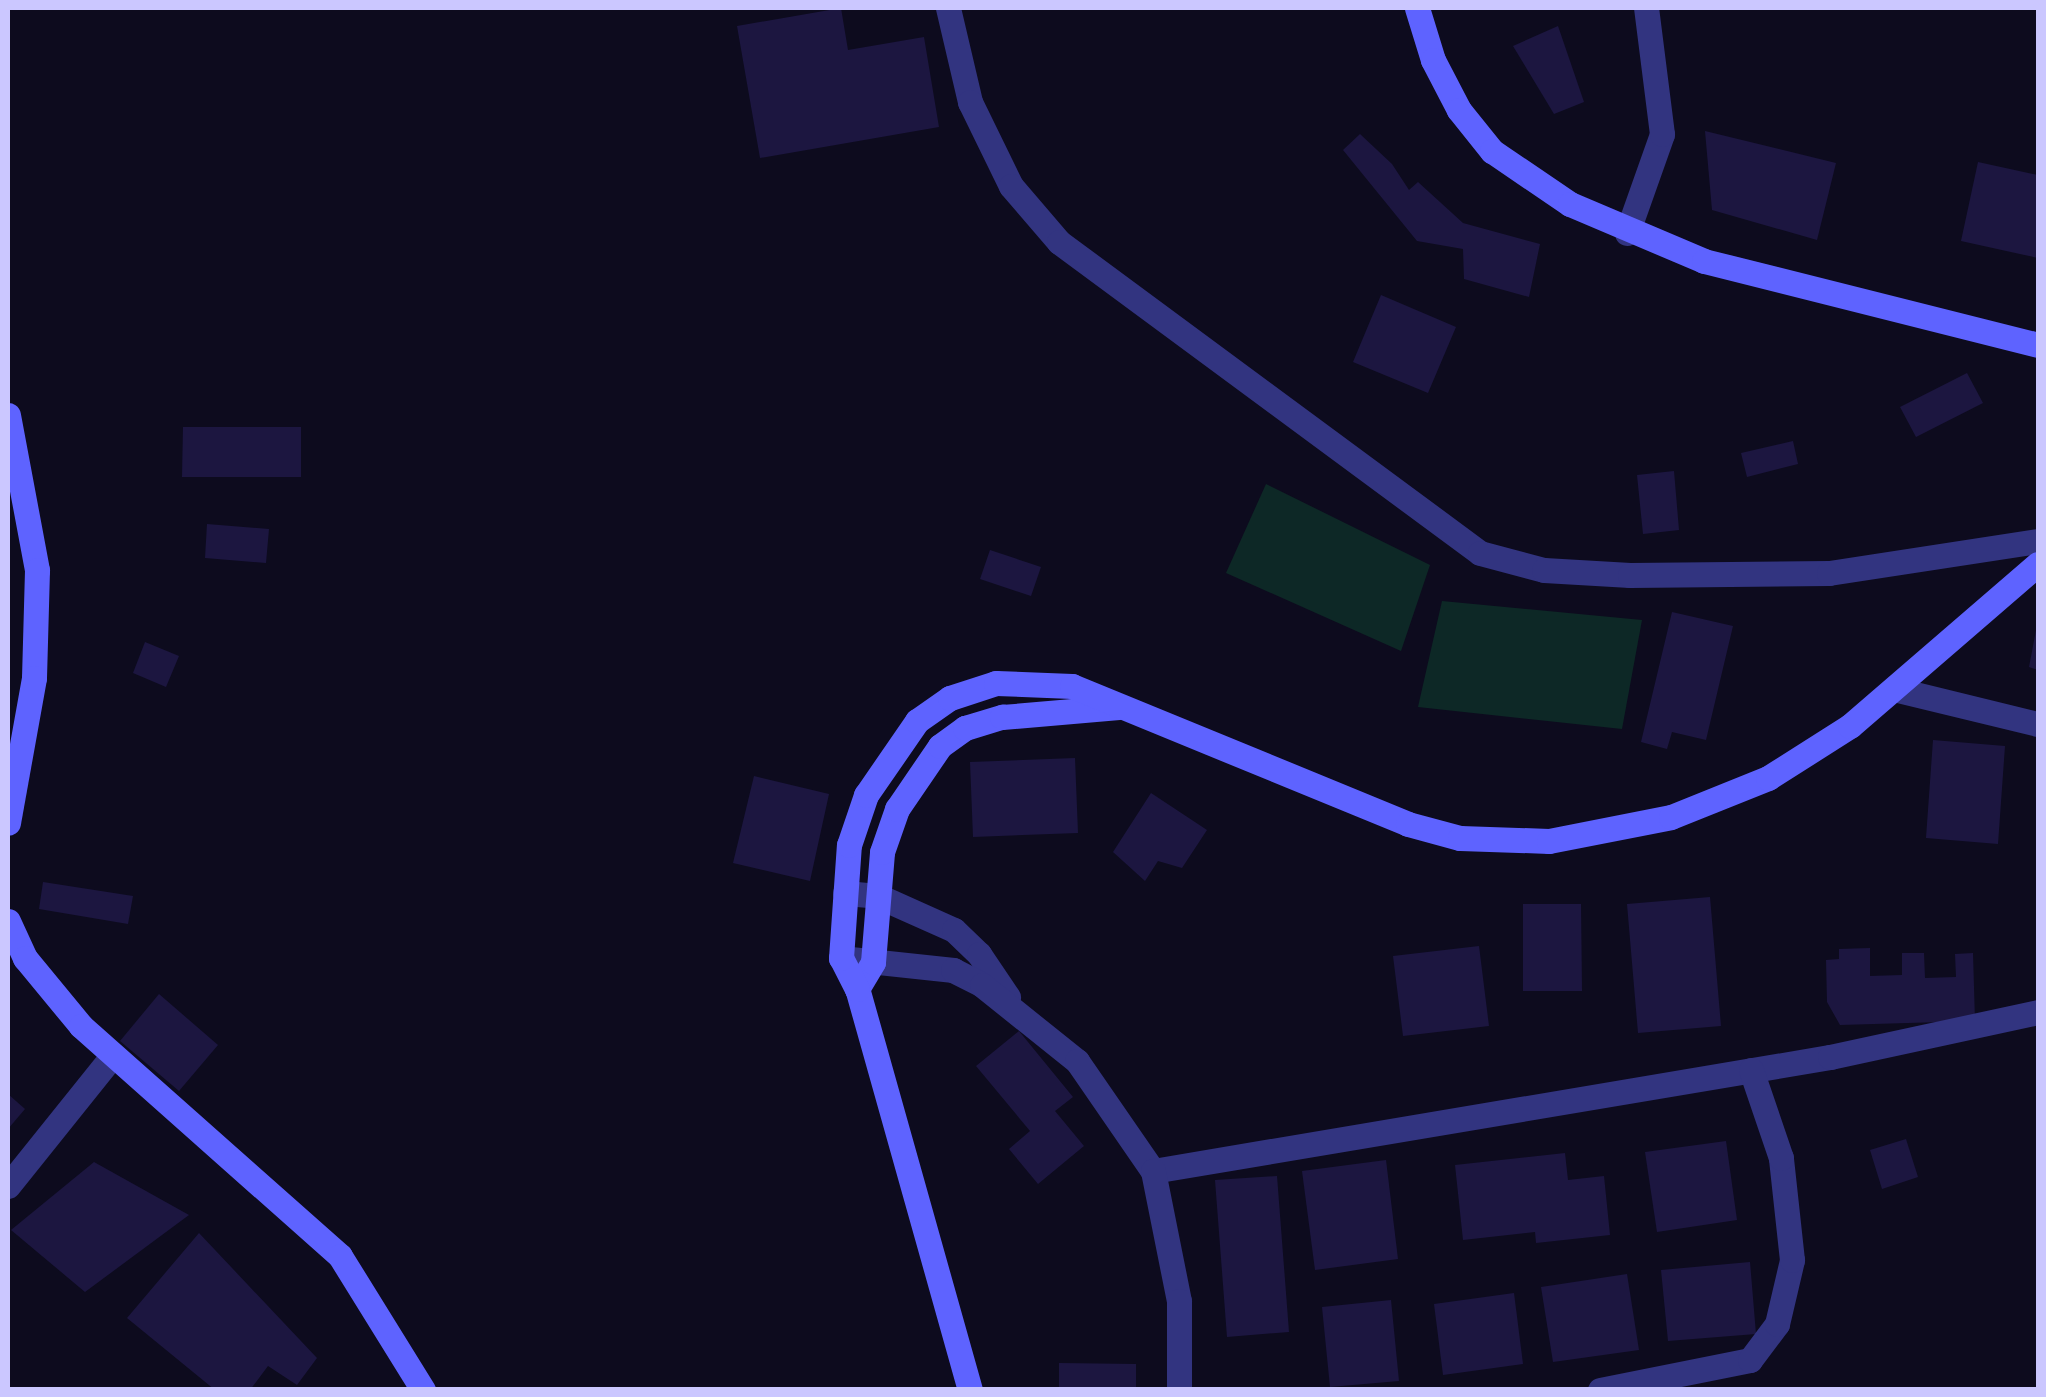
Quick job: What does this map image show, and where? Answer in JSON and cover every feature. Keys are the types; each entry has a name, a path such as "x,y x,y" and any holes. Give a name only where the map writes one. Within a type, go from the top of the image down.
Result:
{"main road":[{"path":"1418,8 1446,90 1492,151 1535,183 1627,233 1704,261 1967,322 2038,345"},
{"path":"8,415 37,570 34,678 8,823"},
{"path":"970,1390 857,989 841,958 849,845 866,795 917,721 950,698 996,683 1072,686 1119,708 1202,734 1408,824 1460,838 1549,840 1671,816 1768,778 1894,690 2038,564"},
{"path":"857,989 872,962 882,852 896,809 940,746 965,728 1002,717 1119,708"},
{"path":"8,921 25,958 112,1056 340,1256 423,1390"}],"street":[{"path":"948,8 970,102 1010,186 1058,242 1480,553 1544,570 1630,575 1829,573 2038,541"},
{"path":"1627,233 1662,134 1656,45 1646,8"},
{"path":"1894,690 2038,724"},
{"path":"845,893 878,896 954,930 979,954 1019,1014"},
{"path":"841,958 954,970 1019,1014 1077,1061 1153,1171 1178,1301 1179,1390"},
{"path":"1153,1171 1751,1070 2038,1012"},
{"path":"8,1186 112,1056"},
{"path":"1600,1390 1750,1360 1777,1324 1792,1260 1780,1158 1751,1070"}],"green space":[{"path":"1266,484 1430,565 1401,651 1226,573"},
{"path":"1442,601 1642,620 1622,729 1418,707"}],"building":[{"path":"841,8 848,50 924,37 939,127 760,158 737,26"},
{"path":"1558,26 1584,102 1554,114 1513,46"},
{"path":"1705,131 1836,163 1817,240 1712,210"},
{"path":"1360,134 1392,164 1409,190 1418,182 1463,223 1540,244 1529,297 1464,279 1463,249 1417,241 1343,150"},
{"path":"1978,162 2038,175 2038,258 1961,241"},
{"path":"1381,295 1456,327 1428,393 1353,362"},
{"path":"1967,373 1983,403 1916,437 1900,407"},
{"path":"183,427 301,427 301,477 182,477"},
{"path":"1793,441 1798,464 1747,477 1741,453"},
{"path":"1674,471 1679,530 1643,534 1637,475"},
{"path":"207,524 269,529 266,563 205,558"},
{"path":"990,550 1041,567 1031,596 980,579"},
{"path":"1672,612 1733,626 1706,740 1672,732 1667,749 1641,742"},
{"path":"2038,625 2038,670 2029,667"},
{"path":"145,642 179,656 166,687 133,673"},
{"path":"1933,740 2005,746 1998,844 1926,838"},
{"path":"1075,758 1078,833 973,837 970,762"},
{"path":"754,776 829,794 810,881 733,863"},
{"path":"1151,793 1207,830 1182,868 1158,861 1145,881 1113,852"},
{"path":"43,882 133,896 128,924 39,909"},
{"path":"1710,897 1721,1026 1638,1033 1627,904"},
{"path":"1523,904 1581,904 1582,991 1523,991"},
{"path":"1479,946 1489,1026 1403,1036 1393,956"},
{"path":"1870,948 1870,976 1902,975 1902,953 1924,953 1925,978 1956,977 1955,954 1973,953 1975,1021 1840,1025 1827,1002 1826,960 1839,959 1839,949"},
{"path":"159,994 218,1045 179,1091 120,1041"},
{"path":"1019,1031 1073,1097 1055,1111 1084,1146 1038,1184 1009,1149 1030,1131 976,1066"},
{"path":"8,1094 25,1109 8,1129"},
{"path":"1906,1139 1918,1177 1882,1189 1870,1150"},
{"path":"1726,1141 1737,1220 1657,1232 1645,1152"},
{"path":"1565,1153 1568,1180 1604,1176 1610,1235 1536,1243 1535,1232 1463,1240 1455,1165"},
{"path":"1386,1160 1398,1259 1315,1270 1302,1171"},
{"path":"94,1162 189,1215 85,1292 11,1230"},
{"path":"1277,1176 1289,1332 1227,1337 1215,1180"},
{"path":"199,1233 317,1358 297,1385 268,1366 250,1390 215,1390 127,1318"},
{"path":"1750,1262 1756,1334 1668,1341 1661,1270"},
{"path":"1627,1274 1639,1350 1553,1362 1541,1287"},
{"path":"1514,1293 1523,1364 1443,1375 1434,1304"},
{"path":"1391,1300 1399,1381 1330,1387 1322,1307"},
{"path":"1059,1363 1136,1364 1136,1390 1059,1390"}]}
